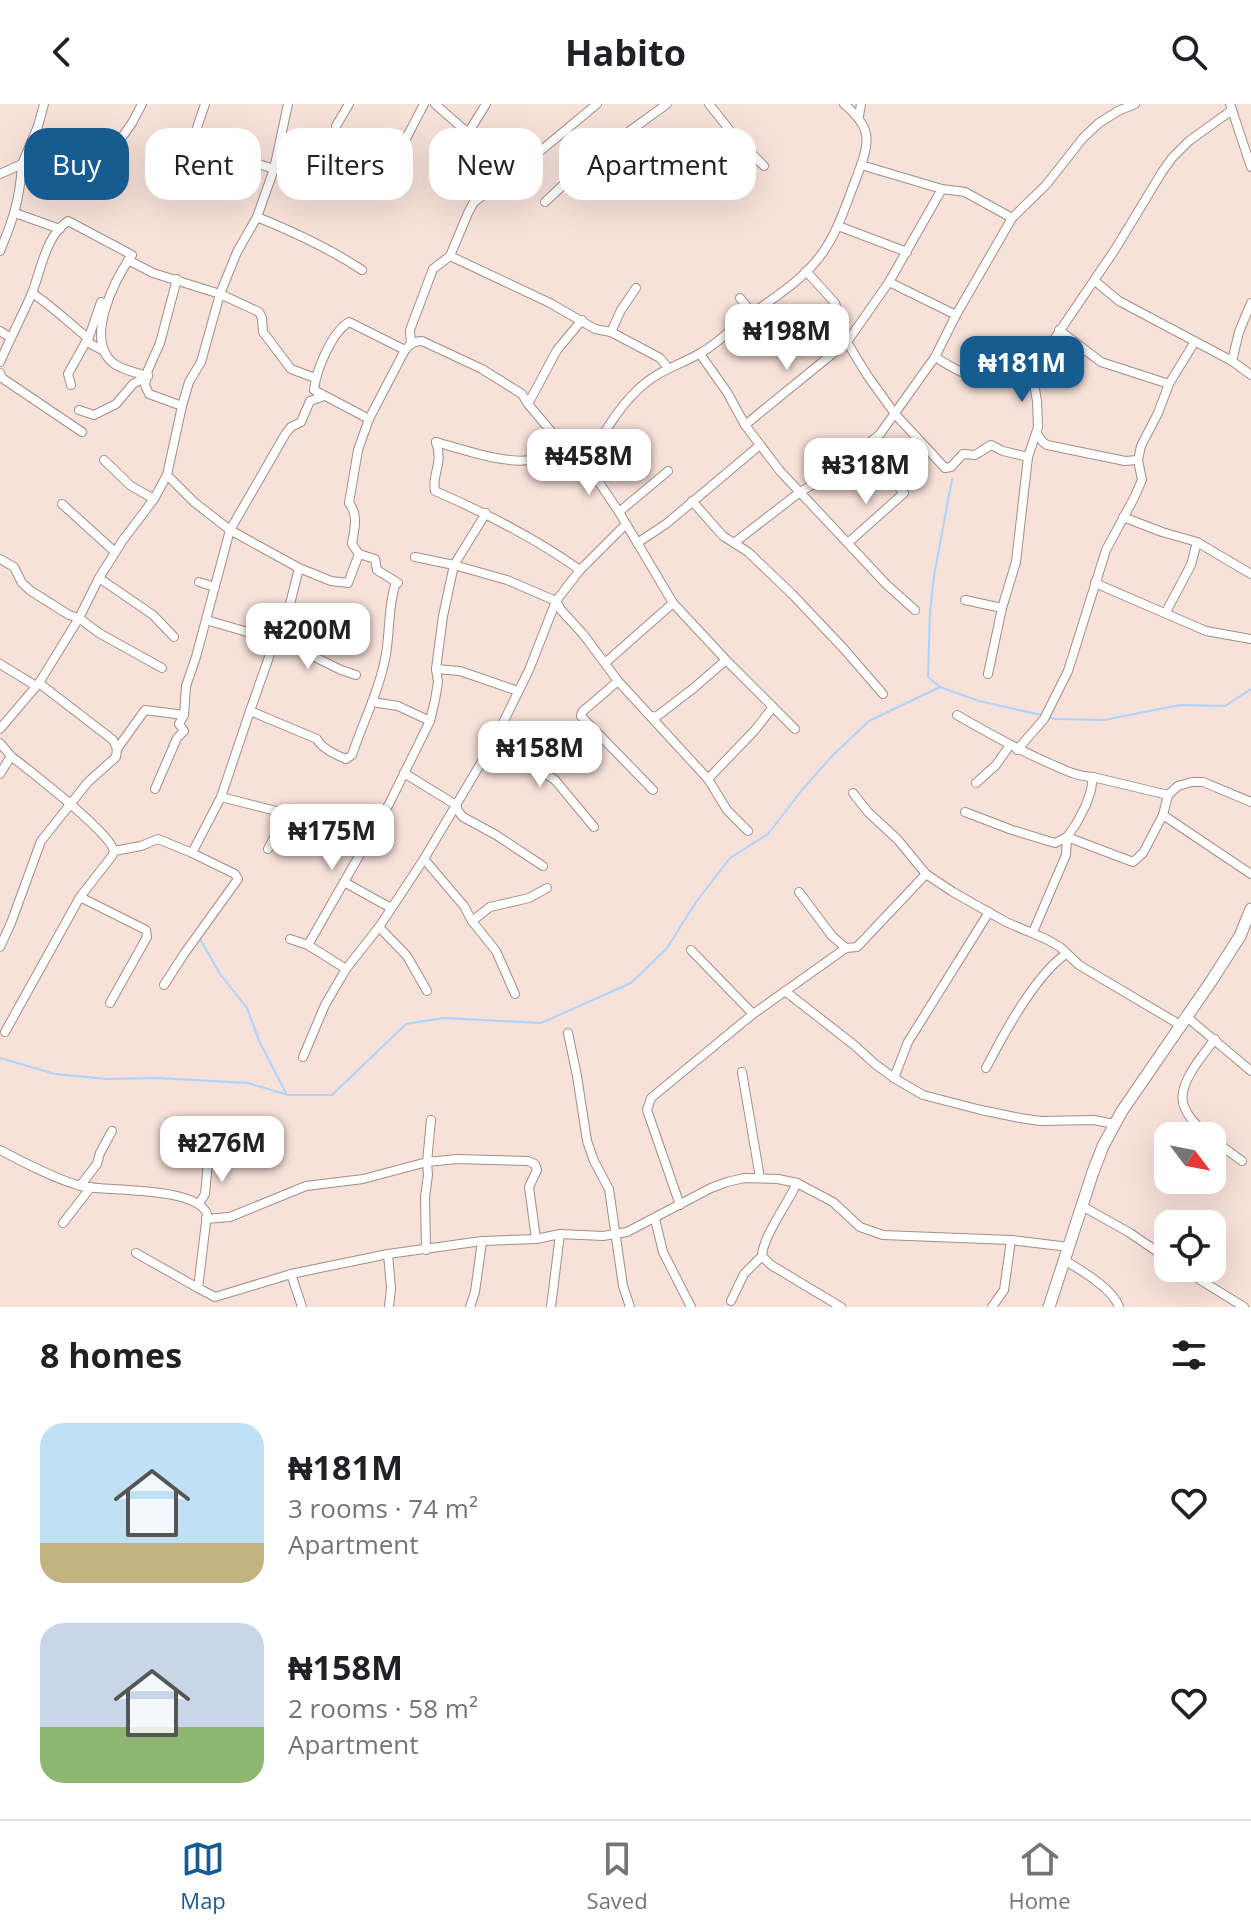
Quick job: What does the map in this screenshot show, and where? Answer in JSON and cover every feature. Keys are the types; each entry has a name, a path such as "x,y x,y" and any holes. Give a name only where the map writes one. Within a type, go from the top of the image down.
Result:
{"street":[{"path":"0,251 21,192 22,164 44,104"},
{"path":"128,128 142,104"},
{"path":"198,128 205,104"},
{"path":"0,729 37,684 79,618 115,552 154,499 167,475 189,382 201,362 220,294 237,252 257,217 274,169 288,104"},
{"path":"336,126 349,104"},
{"path":"412,128 424,104"},
{"path":"435,104 468,133 486,104"},
{"path":"250,711 317,739 320,745 346,759 352,755 386,656 390,601 398,583 377,570 375,559 359,554 352,544 356,516 349,503 358,450 369,419 408,347 410,330 433,269 450,256 474,202 597,104"},
{"path":"545,202 591,159 667,104"},
{"path":"586,463 609,426 648,380 717,343 806,271 826,248 838,226 861,165 867,139 859,116 844,104"},
{"path":"859,116 861,104"},
{"path":"734,543 880,434 935,357 1012,218 1046,185 1091,130 1118,111 1135,104"},
{"path":"715,106 729,128"},
{"path":"988,674 1002,608 1016,562 1028,457 1037,434 1037,401 1032,372 1095,281 1172,158 1231,107 1251,167"},
{"path":"756,158 764,166"},
{"path":"0,174 22,164"},
{"path":"261,165 274,169"},
{"path":"861,165 942,189 965,192 1012,218"},
{"path":"745,425 847,342 889,282 942,189"},
{"path":"15,213 60,229"},
{"path":"257,217 329,250 362,270"},
{"path":"0,362 32,293 44,257 68,221 132,255 106,301 101,340 104,351 115,365 148,376"},
{"path":"838,226 907,252"},
{"path":"450,256 550,303 595,329 611,332 660,358 668,368"},
{"path":"128,260 153,273 220,294 259,312 263,332 291,369 315,378"},
{"path":"806,271 835,303 847,342 895,414 945,468 951,467 963,454 975,455 991,445 1028,457"},
{"path":"177,279 145,385 149,394 182,406"},
{"path":"1095,281 1119,301 1232,361 1251,375"},
{"path":"889,282 956,315"},
{"path":"611,332 636,288"},
{"path":"32,293 50,304 88,338 89,343 104,351"},
{"path":"71,385 68,374 88,338 102,298 110,294"},
{"path":"740,298 752,313"},
{"path":"1232,361 1251,303"},
{"path":"528,404 557,350 582,320"},
{"path":"369,419 314,390 315,378 329,347 344,324 349,322 408,347"},
{"path":"1059,330 1101,362 1169,384"},
{"path":"0,331 11,338"},
{"path":"408,347 422,341 482,369 522,394 560,442 586,463 673,603 795,729"},
{"path":"976,783 1046,715 1068,671 1106,550 1142,480 1138,460 1141,446 1169,384 1194,343"},
{"path":"700,354 760,445 887,585 915,610"},
{"path":"935,357 977,378 998,377 1006,370 1018,367 1032,372"},
{"path":"0,373 2,378 82,432"},
{"path":"79,410 94,415 116,404 133,384 148,376"},
{"path":"155,789 177,738 184,731 179,724 184,715 186,686 230,530 286,433 301,422 310,401 324,396"},
{"path":"1037,434 1047,445 1125,461 1138,460"},
{"path":"560,442 532,460 489,457 436,442 440,452 439,468 433,484 435,491 486,513 580,570"},
{"path":"637,543 666,524 760,445"},
{"path":"849,542 904,493 864,448"},
{"path":"104,460 131,486 154,499"},
{"path":"619,512 668,471"},
{"path":"167,475 194,502 230,530 299,568 331,581 348,583 359,554"},
{"path":"692,501 723,536 748,552 792,594 883,694"},
{"path":"62,504 115,552"},
{"path":"308,945 430,721 438,682 436,669 443,616 454,565 486,513"},
{"path":"1123,517 1197,542 1251,574"},
{"path":"303,1057 325,1005 346,969 379,927 424,859 494,741 529,670 556,601 580,570 626,524"},
{"path":"1166,612 1191,565 1197,542"},
{"path":"415,557 507,580 556,601 618,681 708,779 727,810 748,831"},
{"path":"0,559 14,567 22,583 31,591 162,668"},
{"path":"192,853 221,797 275,639 289,608 299,568"},
{"path":"99,578 153,615 174,637"},
{"path":"199,582 215,587"},
{"path":"1095,583 1206,631 1251,639"},
{"path":"965,600 1002,608"},
{"path":"605,663 673,603"},
{"path":"206,620 275,639 356,675"},
{"path":"652,716 656,717 726,660"},
{"path":"0,664 37,684 113,740 117,749"},
{"path":"436,669 460,671 518,691"},
{"path":"618,681 581,716 653,790"},
{"path":"372,702 398,706 430,721"},
{"path":"708,779 773,707"},
{"path":"0,947 41,841 69,805 88,782 116,757 117,749 145,710 184,715"},
{"path":"957,715 1014,747 1083,777 1168,795"},
{"path":"494,741 555,780 594,827"},
{"path":"0,743 11,756 101,831 114,846 112,856 80,897 5,1032"},
{"path":"0,774 11,756"},
{"path":"404,773 456,805 463,817 543,866"},
{"path":"1055,843 1067,837 1076,824 1086,805 1093,777"},
{"path":"1067,837 1133,862 1143,853 1163,815 1168,795 1178,786 1203,782 1251,802"},
{"path":"853,793 926,874 1006,922 1060,947 1104,982 1215,1039 1251,1071"},
{"path":"221,797 282,812 285,817 310,823"},
{"path":"965,812 1055,843 1066,855"},
{"path":"1163,815 1251,874"},
{"path":"268,849 285,817"},
{"path":"1033,932 1066,855 1067,837"},
{"path":"114,851 158,839 235,874 238,879 164,985"},
{"path":"424,859 464,906 496,951 515,994"},
{"path":"680,1205 647,1110 651,1098 753,1014 846,948 857,947 926,874"},
{"path":"344,882 391,908"},
{"path":"472,921 490,907 529,898 547,888"},
{"path":"799,892 832,936 846,948"},
{"path":"80,897 146,930 147,937 110,1003"},
{"path":"1049,1307 1098,1159 1114,1124 1246,936 1251,909"},
{"path":"894,1078 908,1042 989,912"},
{"path":"379,927 407,956 427,991"},
{"path":"290,939 308,945 346,969"},
{"path":"691,950 753,1014"},
{"path":"986,1068 1005,1031 1046,972 1066,954"},
{"path":"785,991 875,1064 923,1095 1040,1121 1094,1120 1114,1124"},
{"path":"568,1033 587,1141 609,1189 623,1286 630,1307"},
{"path":"1194,1122 1182,1102 1182,1093 1193,1066 1215,1039"},
{"path":"742,1072 760,1178"},
{"path":"426,1250 425,1197 431,1120"},
{"path":"80,1186 97,1164 112,1131"},
{"path":"1226,1149 1242,1161"},
{"path":"0,1150 80,1186 154,1191 183,1198 205,1208 198,1288"},
{"path":"199,1204 205,1194 209,1152"},
{"path":"206,1219 230,1217 306,1186 363,1179 427,1162 457,1159 528,1161 537,1167 529,1187 536,1239"},
{"path":"136,1253 215,1297 291,1274 388,1254 482,1241 536,1239 560,1234 603,1236 627,1232 727,1182 744,1178 797,1183 833,1202 860,1227 883,1235 1011,1240 1069,1247"},
{"path":"797,1183 765,1240 762,1256 771,1265 841,1307"},
{"path":"63,1223 91,1187"},
{"path":"1082,1206 1154,1249"},
{"path":"655,1219 663,1252 691,1307"},
{"path":"551,1307 560,1234"},
{"path":"992,1307 1004,1290 1011,1240"},
{"path":"470,1307 482,1241"},
{"path":"388,1254 389,1307"},
{"path":"731,1301 744,1274 762,1256"},
{"path":"1064,1260 1115,1298 1119,1307"},
{"path":"291,1274 302,1307"},
{"path":"1204,1282 1244,1307"}],"waterway":[{"path":"940,687 928,677 930,612 952,479"},
{"path":"0,1058 55,1074 107,1079 158,1078 248,1083 288,1095 332,1095 406,1024 444,1018 541,1023 631,983 667,948 696,902 730,858 768,834 833,755 869,721 940,687 979,701 1041,715"},
{"path":"1047,717 1104,720 1180,705 1225,706 1251,689"},
{"path":"200,939 220,974 247,1008 260,1043 286,1093"}]}
